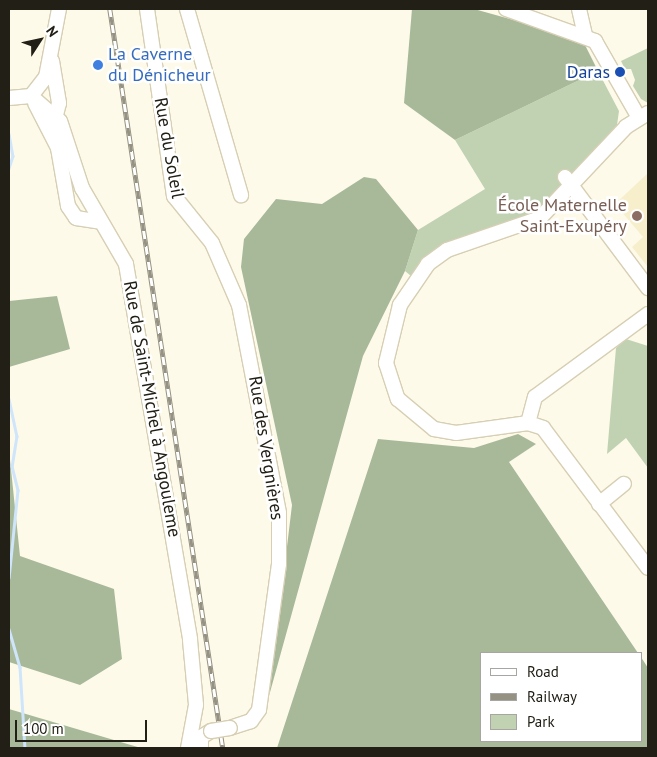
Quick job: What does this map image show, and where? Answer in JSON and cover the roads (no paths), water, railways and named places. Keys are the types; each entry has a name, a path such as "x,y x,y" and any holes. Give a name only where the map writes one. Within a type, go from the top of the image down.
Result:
{"street":[{"path":"33,100 51,59 59,9"},
{"name":"Rue du Soleil","path":"147,9 174,196 195,222"},
{"path":"187,9 241,195"},
{"path":"506,9 585,34 601,48 643,114 568,181 551,210 527,225 447,250 428,264 400,305 389,341 386,363 398,399 434,428 456,433 528,423 543,428 599,504 644,553 648,568"},
{"path":"579,9 585,34"},
{"name":"Rue de Saint-Michel à Angouleme","path":"51,59 58,103 56,115 82,188 126,264 154,417 196,682 188,748"},
{"path":"9,98 33,100 56,115"},
{"path":"33,100 58,148 68,206 76,218 101,222"},
{"path":"568,181 648,288"},
{"name":"Rue des Vergnières","path":"195,222 212,243 239,304 279,513 279,564 259,710 251,721 230,728 211,731 201,737 201,748"},
{"path":"528,423 535,397 648,314"},
{"path":"599,504 624,484"}],"waterway":[{"path":"9,134 13,156 9,168"},
{"path":"9,399 17,436 12,466 18,490 9,578"},
{"path":"9,629 20,667 25,748"}],"railway":[{"path":"110,9 223,748"}],"place":[{"name":"La Caverne du Dénicheur","path":"98,65"},
{"name":"Daras","path":"620,72"},
{"name":"École Maternelle Saint-Exupéry","path":"637,216"}]}
